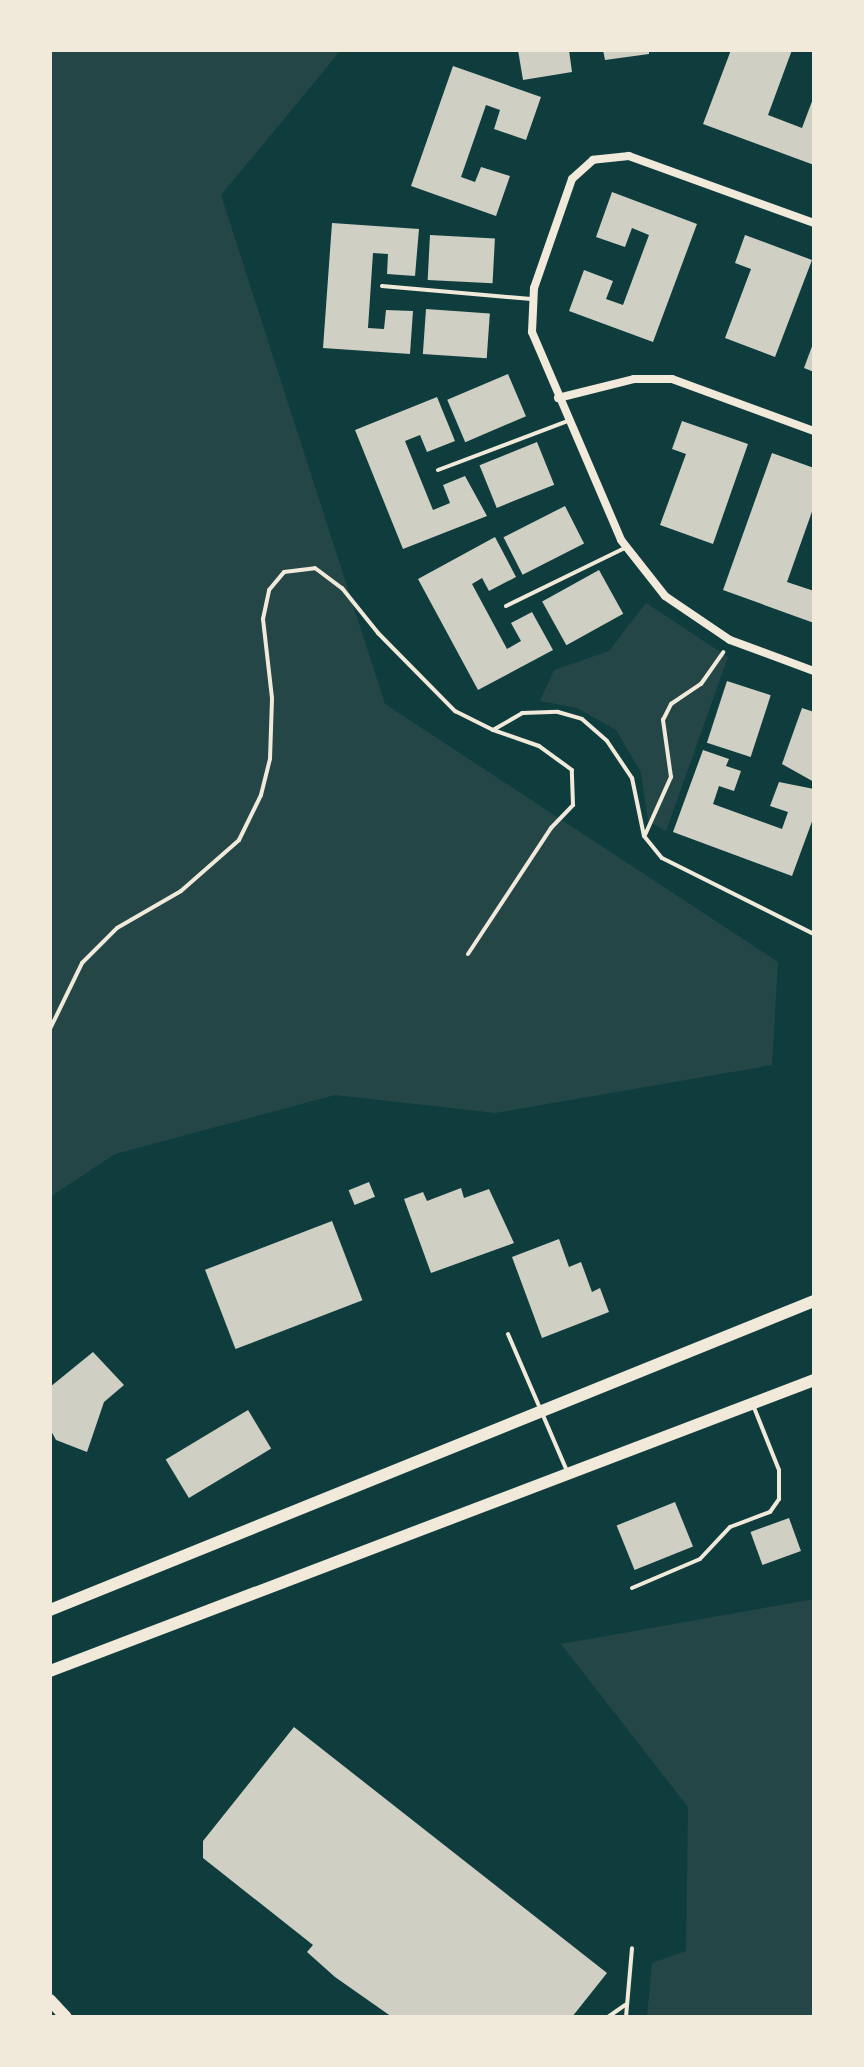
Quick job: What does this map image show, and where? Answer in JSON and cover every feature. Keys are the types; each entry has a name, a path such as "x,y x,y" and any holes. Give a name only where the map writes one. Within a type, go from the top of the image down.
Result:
{"main road":[{"path":"50,1610 814,1301"},
{"path":"50,1671 814,1380"},
{"path":"50,2000 66,2017"}],"street":[{"path":"814,223 629,156 593,160 572,179 533,299 532,332 568,421 627,547 665,596 730,640 814,671"},
{"path":"558,398 634,379 672,379 814,431"}],"lane":[{"path":"382,286 533,299"},
{"path":"438,470 568,421"},
{"path":"506,606 627,547"},
{"path":"508,1334 568,1473"},
{"path":"632,1588 700,1559 730,1527 770,1512 779,1499 779,1470 753,1403"},
{"path":"626,2017 632,1948"},
{"path":"608,2017 627,2004"}],"path":[{"path":"50,1029 91,954 117,928 181,891 239,840 261,795 270,759 272,698 263,619 269,590 284,572 315,568 342,588 378,633 455,711 493,730 539,746 572,770 573,805 551,828 468,954"},
{"path":"644,836 671,777 663,720 671,704 701,684 730,640"},
{"path":"493,730 522,713 558,712 582,719 607,741 632,778 644,836 662,858 814,934"}],"shaded area":[{"path":"50,50 341,50 221,195 385,704 778,962 772,1065 495,1113 335,1095 115,1154 50,1197"},
{"path":"646,603 728,657 666,831 648,821 641,772 616,730 577,708 540,701 554,670 609,651"},
{"path":"814,1599 814,2017 647,2017 652,1963 686,1951 688,1807 561,1644"}],"building":[{"path":"518,50 569,50 572,72 523,80"},
{"path":"603,50 649,50 649,54 605,60"},
{"path":"731,50 792,50 768,115 802,128 814,96 814,165 703,124"},
{"path":"453,66 541,97 526,140 494,129 500,110 486,105 461,177 475,182 481,167 510,176 496,216 411,186"},
{"path":"612,192 697,224 653,342 569,311 584,270 613,281 606,299 623,305 649,235 632,228 625,247 596,237"},
{"path":"332,223 419,229 415,276 387,274 388,254 373,253 368,328 384,329 386,310 413,311 410,354 323,348"},
{"path":"430,235 495,238 493,283 428,280"},
{"path":"745,235 812,260 775,357 725,338 751,269 735,263"},
{"path":"426,309 490,313 487,358 423,354"},
{"path":"814,341 814,372 804,368"},
{"path":"508,374 526,416 465,442 447,400"},
{"path":"437,397 455,441 427,452 420,435 405,441 433,510 450,503 443,485 465,476 487,516 403,549 355,430"},
{"path":"682,421 748,444 713,544 660,525 686,454 672,449"},
{"path":"537,442 554,485 497,508 480,465"},
{"path":"772,453 814,468 814,506 787,582 814,591 814,623 723,590"},
{"path":"565,506 584,543 523,575 504,537"},
{"path":"495,537 516,577 489,591 482,578 472,584 507,649 521,641 511,623 532,612 553,650 478,690 418,579"},
{"path":"599,570 623,614 566,645 542,602"},
{"path":"727,681 771,695 751,757 707,743"},
{"path":"802,708 814,712 814,782 782,764"},
{"path":"703,750 729,759 726,766 741,771 734,791 719,786 713,804 782,829 788,812 770,806 779,782 814,789 814,816 792,876 673,832"},
{"path":"369,1182 375,1197 355,1205 349,1190"},
{"path":"461,1188 464,1198 489,1189 514,1243 431,1273 404,1199 423,1192 427,1201"},
{"path":"332,1221 362,1300 235,1349 205,1270"},
{"path":"559,1239 569,1267 581,1262 592,1292 600,1288 609,1312 542,1338 512,1257"},
{"path":"93,1352 124,1385 104,1402 87,1452 56,1440 50,1429 50,1387"},
{"path":"248,1410 271,1449 189,1498 166,1459"},
{"path":"675,1502 693,1547 635,1570 617,1526"},
{"path":"789,1518 801,1551 762,1565 750,1532"},
{"path":"294,1727 607,1973 572,2017 392,2017 335,1977 307,1952 313,1945 203,1858 203,1841"}]}
